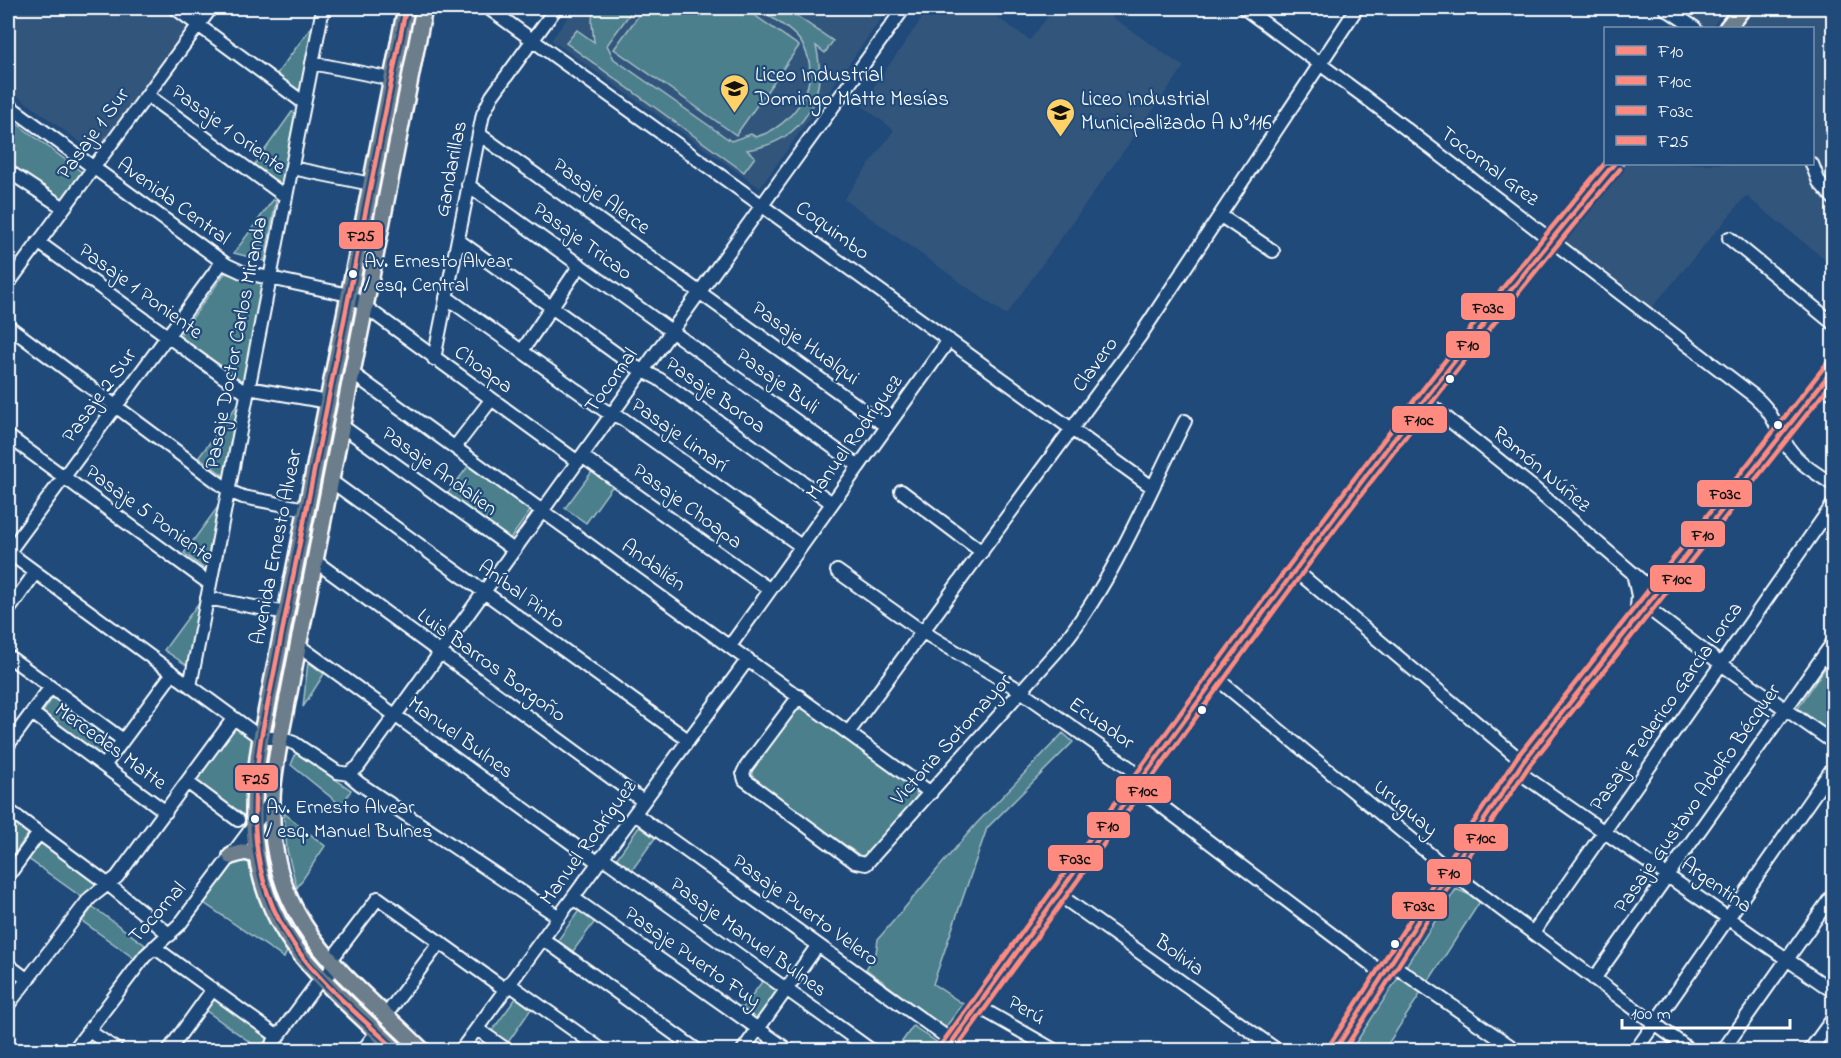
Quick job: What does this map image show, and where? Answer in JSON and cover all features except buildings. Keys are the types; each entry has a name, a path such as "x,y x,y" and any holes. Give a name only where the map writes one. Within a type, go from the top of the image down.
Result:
{"main road":[{"name":"Avenida Ernesto Alvear","path":"396,1050 302,956 283,929 267,896 246,823 406,8"},
{"name":"Avenida Ernesto Alvear","path":"422,1050 331,960 304,928 284,885 275,852 272,801 280,738 424,8"},
{"path":"1728,27 1743,8"},
{"path":"949,1046 1294,569 1423,399 1613,165"},
{"path":"231,856 245,852 256,855"}],"street":[{"path":"175,8 304,103"},
{"name":"Pasaje 1 Sur","path":"9,278 211,8"},
{"name":"Pasaje Doctor Carlos Miranda","path":"190,686 323,8"},
{"name":"Coquimbo","path":"488,8 1152,487"},
{"name":"Gandarillas","path":"434,358 483,114 489,102 556,8"},
{"name":"Tocornal","path":"348,774 358,767 396,715 904,8"},
{"name":"Tocornal Grez","path":"1244,8 1321,64 1754,396 1771,413 1786,443 1797,458 1833,485"},
{"name":"Clavero","path":"848,733 1135,344 1358,8"},
{"path":"1665,8 1694,27"},
{"path":"312,63 392,79"},
{"name":"Pasaje 1 Oriente","path":"147,95 286,197"},
{"name":"Avenida Central","path":"8,105 222,262 237,270 349,295 365,308"},
{"name":"Pasaje Alerce","path":"479,134 700,293"},
{"path":"1812,165 1819,182 1833,200"},
{"name":"Pasaje 1 Oriente","path":"291,168 371,184"},
{"path":"8,171 63,208"},
{"name":"Pasaje Tricao","path":"468,185 672,331"},
{"path":"1221,216 1273,251"},
{"path":"1729,238 1833,324"},
{"name":"Pasaje Boroa","path":"458,240 632,365 659,379 832,503"},
{"name":"Pasaje 1 Poniente","path":"38,242 248,391 328,402"},
{"name":"Pasaje 2 Sur","path":"8,552 222,262"},
{"path":"522,351 580,265"},
{"name":"Pasaje Hualqui","path":"700,293 887,427"},
{"name":"Pasaje Limarí","path":"446,297 801,546"},
{"name":"Choapa","path":"365,308 491,399 580,459"},
{"path":"8,326 228,490 243,497 306,509"},
{"name":"Pasaje Buli","path":"672,331 859,466"},
{"name":"Manuel Rodríguez","path":"730,646 949,340"},
{"path":"1336,1050 1450,871 1520,767 1833,367"},
{"name":"Andalién","path":"352,373 931,793"},
{"path":"1820,384 1833,394"},
{"path":"455,447 491,399"},
{"name":"Ramón Núñez","path":"1423,399 1536,490 1656,593"},
{"name":"Victoria Sotomayor","path":"799,696 744,770 745,780 855,862 863,864 870,860 931,793 1071,634 1096,597 1185,421"},
{"name":"Pasaje Andalien","path":"342,426 514,550"},
{"name":"Pasaje 5 Poniente","path":"8,436 210,584"},
{"name":"Pasaje Choapa","path":"580,459 770,590"},
{"name":"Aníbal Pinto","path":"331,481 688,740"},
{"path":"900,491 982,552"},
{"name":"Pasaje Federico García Lorca","path":"1533,933 1833,503"},
{"path":"8,552 261,738 280,738 294,743 337,772 348,774 559,917"},
{"name":"Luis Barros Borgoño","path":"315,561 644,801"},
{"name":"Argentina","path":"1294,569 1520,767 1604,832 1833,992"},
{"name":"Ecuador","path":"837,571 922,632 1021,691 1130,768 1151,798 1387,969 1516,1050"},
{"path":"8,611 35,573"},
{"path":"1633,573 1638,596 1635,619"},
{"name":"Pasaje 5 Poniente","path":"207,598 286,613"},
{"path":"1646,606 1721,664 1833,743"},
{"name":"Pasaje Gustavo Adolfo Bécquer","path":"1594,979 1833,641"},
{"name":"Manuel Bulnes","path":"298,645 601,860"},
{"name":"Mercedes Matte","path":"8,656 123,740"},
{"name":"Manuel Rodríguez","path":"461,1050 748,659"},
{"path":"104,766 172,674"},
{"name":"Uruguay","path":"1215,677 1450,871 1690,1050"},
{"path":"8,745 50,688"},
{"name":"Mercedes Matte","path":"32,713 166,812"},
{"path":"8,1005 85,904 120,874 233,719"},
{"path":"1636,1050 1833,766"},
{"name":"Mercedes Matte","path":"187,782 246,823"},
{"name":"Tocornal","path":"75,1050 137,966 154,947 170,935 231,856 246,823 272,801"},
{"path":"8,810 109,885 170,935"},
{"name":"Pasaje Puerto Velero","path":"634,814 818,945 949,1046"},
{"path":"8,876 39,833"},
{"name":"Pasaje Manuel Bulnes","path":"601,860 871,1050"},
{"path":"1723,1050 1833,893"},
{"name":"Bolivia","path":"1058,894 1277,1050"},
{"path":"268,1050 321,976 327,975 332,969 331,960 378,898 602,1050"},
{"name":"Pasaje Puerto Fuy","path":"573,898 789,1050"},
{"path":"543,939 697,1050"},
{"path":"386,1015 440,942"},
{"path":"743,1050 818,945"},
{"path":"154,947 278,1037"},
{"path":"8,965 28,980"},
{"path":"169,1050 213,989"},
{"name":"Perú","path":"977,1005 1054,1050"},
{"path":"1810,1050 1833,1017"},
{"path":"477,1029 507,1050"},
{"path":"89,1031 117,1050"},
{"path":"363,1050 377,1032"}],"shaded area":[{"path":"19,8 160,8 185,26 185,34 98,149 92,151 8,89 8,23"},
{"name":"Liceo Industrial Domingo Matte Mesías","path":"575,8 889,8 760,188 551,40"},
{"path":"929,8 984,8 1030,40 1054,8 1099,8 1184,67 1006,315 844,199 894,130 861,105"},
{"path":"1679,8 1728,8 1712,27 1706,27"},
{"path":"1755,8 1833,8 1833,266 1746,196 1650,310 1560,240 1624,165 1814,165 1814,27 1739,27"}],"green space":[{"path":"593,8 634,8 607,45 614,59 731,141 751,134 756,137 783,123 794,112 808,86 810,71 808,57 801,42 786,28 757,8 785,8 833,41 825,53 816,46 819,65 818,83 807,115 796,128 782,138 747,150 755,157 744,172 566,43 577,30 594,42"},
{"path":"644,8 744,8 799,46 736,135 614,49"},
{"path":"315,22 304,96 276,75"},
{"path":"292,112 295,113 281,187 254,165"},
{"path":"8,117 83,173 62,201 8,167"},
{"path":"273,200 276,201 265,261 234,253"},
{"path":"225,273 263,284 244,382 179,336"},
{"path":"238,404 241,405 227,478 199,457"},
{"path":"469,465 531,510 508,542 445,497"},
{"path":"594,469 614,484 586,523 565,508"},
{"path":"223,500 212,575 184,553"},
{"path":"203,597 204,599 188,666 164,650"},
{"path":"1833,656 1833,734 1798,708"},
{"path":"308,662 324,674 303,707"},
{"path":"53,697 109,737 111,742 104,752 97,753 41,715"},
{"path":"795,709 804,709 916,789 917,796 869,854 861,856 753,782 752,769"},
{"path":"236,725 254,738 247,774 245,818 198,782 197,777"},
{"path":"1063,733 1073,742 987,828 933,984 963,1004 945,1028 866,969 876,953 878,939 976,824"},
{"path":"296,753 351,790 342,806 291,765"},
{"path":"284,813 325,846 297,888 287,850"},
{"path":"8,816 29,833 8,862"},
{"path":"639,827 655,838 630,873 614,862"},
{"path":"41,841 98,885 83,898 27,858"},
{"path":"251,861 289,947 284,958 204,903 235,862"},
{"path":"1456,889 1481,900 1384,1050 1351,1050"},
{"path":"93,907 145,945 135,959 82,921"},
{"path":"580,909 596,920 571,954 556,943"},
{"path":"8,972 20,981 8,998"},
{"path":"764,979 779,990 755,1024 739,1013"},
{"path":"215,996 271,1036 261,1050 205,1010"},
{"path":"516,998 531,1009 507,1044 491,1032"},
{"path":"913,1026 938,1043 934,1050 896,1050"}],"transit line":[{"name":"F25","path":"396,1050 324,981 302,956 285,931 272,905 263,879 255,824 255,796 261,738 406,8"},
{"name":"F03c","path":"940,1046 1183,710 1348,487 1432,377 1604,164"},
{"name":"F10","path":"946,1050 1355,490 1526,271 1613,165"},
{"name":"F10c","path":"955,1050 1362,493 1446,384 1620,169"},
{"name":"F03c","path":"1329,1046 1517,757 1828,362"},
{"name":"F10","path":"1335,1050 1523,762 1834,368"},
{"name":"F10c","path":"1344,1050 1529,766 1834,380"}],"place":[{"name":"Liceo Industrial Domingo Matte Mesías","path":"734,114"},
{"name":"Liceo Industrial Municipalizado A N°116","path":"1060,138"},
{"name":"Av. Ernesto Alvear / esq. Central","path":"353,274"},
{"name":"Av. Ernesto Alvear / esq. Manuel Bulnes","path":"255,819"}]}
